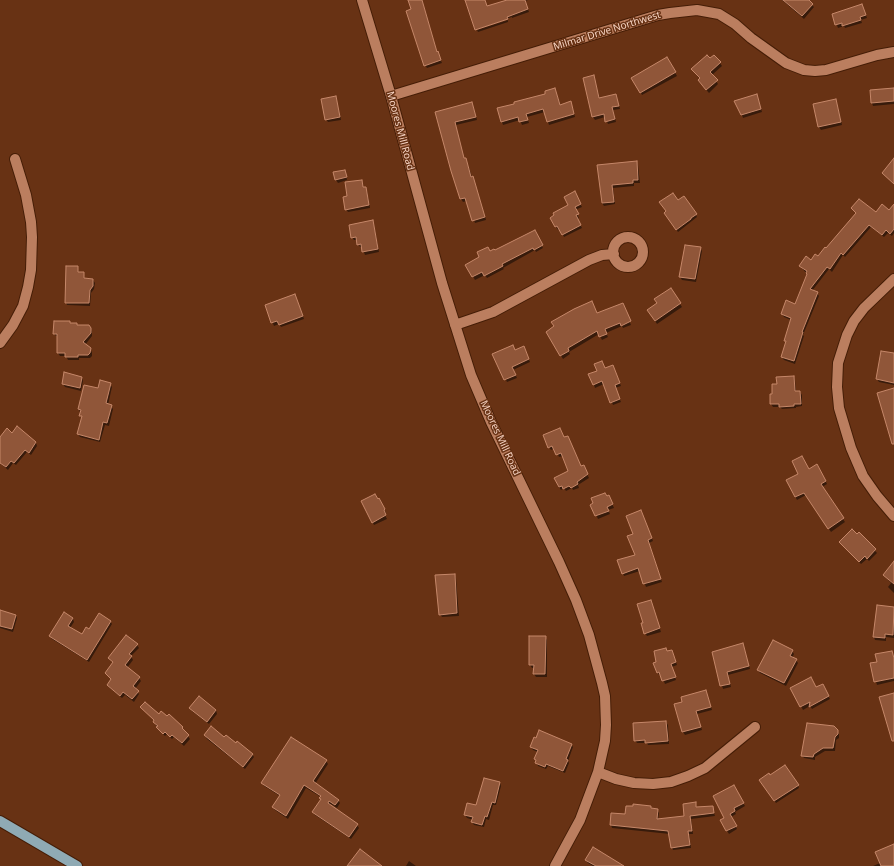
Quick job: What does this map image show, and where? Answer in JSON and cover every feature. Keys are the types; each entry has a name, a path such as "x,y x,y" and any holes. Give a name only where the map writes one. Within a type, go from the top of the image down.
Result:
{"main road":[{"path":"0,821 77,866"}],"street":[{"name":"Moores Mill Road","path":"362,0 391,96 424,220 455,325 481,400 576,600 589,635 602,683 606,710 605,741 598,772 580,820 555,866"},
{"name":"Milmar Drive Northwest","path":"391,96 658,15 697,10 724,16 751,38 786,63 799,69 813,71 826,70 894,52"},
{"path":"0,343 13,325 23,306 31,270 31,222 26,195 15,159"},
{"path":"455,325 493,312 589,260 602,255 614,254"},
{"path":"894,279 864,308 854,321 847,335 838,363 836,387 839,408 854,455 863,476 894,516"},
{"path":"598,772 616,780 634,784 671,782 705,768 755,727"}],"building":[{"path":"408,0 422,0 437,52 438,51 441,60 424,66 406,11 411,9"},
{"path":"465,0 485,0 487,6 507,0 525,0 528,9 507,17 508,19 475,30"},
{"path":"783,0 809,0 813,4 802,16"},
{"path":"862,4 866,15 860,17 861,20 842,26 842,23 835,25 832,14"},
{"path":"707,55 710,58 714,55 721,62 710,72 718,80 706,90 698,80 700,78 691,69"},
{"path":"667,57 676,72 640,93 631,78"},
{"path":"594,75 599,98 616,94 619,106 612,107 615,119 605,122 604,114 592,117 583,78"},
{"path":"555,88 560,105 571,101 574,114 547,122 543,109 526,114 528,120 519,122 518,117 501,122 497,108 545,94 545,91"},
{"path":"894,88 894,101 871,103 870,90"},
{"path":"757,94 761,109 741,115 734,101"},
{"path":"336,96 340,117 325,120 321,99"},
{"path":"836,99 841,122 818,127 813,104"},
{"path":"472,102 476,117 455,122 464,158 466,158 471,177 473,176 485,217 472,221 465,198 460,199 435,112"},
{"path":"894,158 894,184 882,173"},
{"path":"637,161 638,180 633,180 633,183 612,185 614,202 602,203 597,165"},
{"path":"345,170 347,177 335,180 333,172"},
{"path":"362,180 363,187 366,187 369,205 345,210 343,197 347,196 345,182"},
{"path":"575,191 581,204 575,207 579,214 576,215 581,225 562,235 550,218 554,215 553,213 568,205 564,197"},
{"path":"673,193 678,200 684,196 697,214 676,230 664,213 666,211 659,202"},
{"path":"859,199 876,212 882,204 889,210 894,204 894,229 890,234 886,230 882,235 869,225 843,255 841,253 830,269 827,267 810,289 818,292 802,332 794,361 781,357 791,318 781,314 786,300 795,304 807,274 807,271 799,266 806,256 811,260 815,254 818,256 825,247 826,248 856,213 851,208"},
{"path":"373,220 378,249 362,252 361,244 357,245 356,237 351,238 349,225"},
{"path":"535,230 543,245 534,250 533,248 502,264 503,266 484,276 482,272 472,277 465,265 479,257 477,252 488,247 490,251 495,250"},
{"path":"685,245 701,247 695,279 679,277"},
{"path":"66,266 78,266 78,272 84,272 84,278 93,279 89,303 65,303"},
{"path":"671,288 681,303 655,321 647,310 657,303 654,299"},
{"path":"295,294 303,316 279,325 277,321 271,323 265,305"},
{"path":"592,301 597,313 623,303 631,321 621,326 620,323 605,329 607,334 599,337 597,331 568,348 569,351 560,356 546,332 554,326 551,322"},
{"path":"54,321 70,321 70,323 77,323 77,325 89,325 91,328 91,333 83,342 91,348 90,353 88,355 78,355 78,357 65,357 65,353 57,353 57,334 53,334"},
{"path":"513,345 515,350 524,346 529,359 512,367 516,375 504,380 492,354"},
{"path":"881,351 894,353 894,383 876,379"},
{"path":"602,361 605,368 613,365 620,383 615,385 620,399 610,403 602,381 593,385 588,374 597,371 594,364"},
{"path":"64,372 82,377 80,388 62,384"},
{"path":"794,376 795,391 800,391 801,404 779,407 779,404 770,404 772,384 777,384 776,377"},
{"path":"100,380 111,383 106,403 112,405 107,423 103,422 99,440 77,434 82,416 79,416 81,410 78,409 84,385 98,388"},
{"path":"894,388 894,444 892,444 877,393"},
{"path":"17,426 36,442 29,453 25,450 14,463 11,461 6,467 0,463 0,437 7,428 12,433"},
{"path":"560,428 564,437 568,436 581,466 584,465 588,474 577,482 578,484 571,488 569,486 563,489 562,486 559,487 554,478 568,471 561,453 556,455 552,446 548,448 543,435"},
{"path":"802,456 809,469 817,464 826,481 821,484 844,518 828,529 804,493 795,497 786,480 798,474 792,461"},
{"path":"605,493 607,496 609,495 613,504 607,507 609,511 595,516 590,505 593,503 591,498"},
{"path":"375,494 385,509 386,515 372,523 361,501"},
{"path":"641,510 652,538 648,540 661,579 643,584 638,568 622,574 617,560 635,555 627,536 633,534 626,516"},
{"path":"852,529 857,534 859,532 876,549 867,559 865,556 859,562 839,542"},
{"path":"894,561 894,584 883,575"},
{"path":"455,574 457,613 439,615 435,575"},
{"path":"651,600 660,628 644,634 641,623 643,623 637,604"},
{"path":"877,605 894,607 893,635 885,634 885,638 873,637"},
{"path":"0,610 16,615 12,629 0,626"},
{"path":"64,612 73,618 68,626 82,634 86,627 89,629 99,613 111,621 87,660 49,636"},
{"path":"126,635 138,644 129,654 132,656 125,665 140,677 133,686 139,691 132,699 123,692 120,696 107,685 111,679 105,673 113,662 108,658"},
{"path":"529,636 546,636 545,674 533,674 534,665 529,665"},
{"path":"773,640 793,650 790,656 797,659 784,683 757,670"},
{"path":"743,643 749,666 727,672 730,684 720,686 712,652"},
{"path":"666,648 667,651 672,650 676,662 671,664 676,677 662,681 659,672 657,673 653,663 656,662 654,651"},
{"path":"892,651 894,658 894,678 874,682 870,663 877,662 875,654"},
{"path":"811,677 816,687 823,684 829,696 809,707 810,702 800,707 790,688"},
{"path":"706,690 711,707 696,711 701,727 682,732 674,704 682,702 681,697"},
{"path":"894,693 894,741 892,741 879,697"},
{"path":"199,696 216,710 207,722 189,708"},
{"path":"145,702 159,714 161,711 167,716 169,714 183,727 182,728 189,735 182,743 172,735 170,737 165,732 163,734 156,727 158,726 153,722 154,720 140,707"},
{"path":"666,721 668,741 645,743 645,740 634,741 633,723"},
{"path":"807,723 834,726 838,730 838,734 835,737 833,748 823,748 814,754 813,757 801,756"},
{"path":"211,726 224,737 226,735 236,743 237,741 253,754 243,767 204,735"},
{"path":"539,730 572,744 566,759 568,760 563,771 546,764 545,767 535,763 536,760 534,759 538,750 530,747"},
{"path":"291,737 327,760 313,781 339,800 335,805 329,801 328,803 358,824 349,837 312,812 321,799 319,798 321,796 304,785 286,816 272,807 280,795 261,783"},
{"path":"785,765 799,785 774,801 759,780"},
{"path":"484,778 500,782 495,803 492,802 487,817 485,816 482,825 471,822 473,817 464,815 467,803 476,805"},
{"path":"734,785 744,803 734,808 735,811 730,814 737,826 726,831 720,820 724,818 713,796"},
{"path":"696,802 696,807 713,806 714,813 690,816 692,831 688,831 690,845 671,848 668,831 610,825 611,813 625,814 626,806 633,806 633,804 651,806 651,808 658,809 657,819 684,816 683,804"},
{"path":"894,844 894,866 881,866 875,852"},
{"path":"593,847 624,866 596,866 585,860"},
{"path":"360,849 382,866 347,866"}]}
